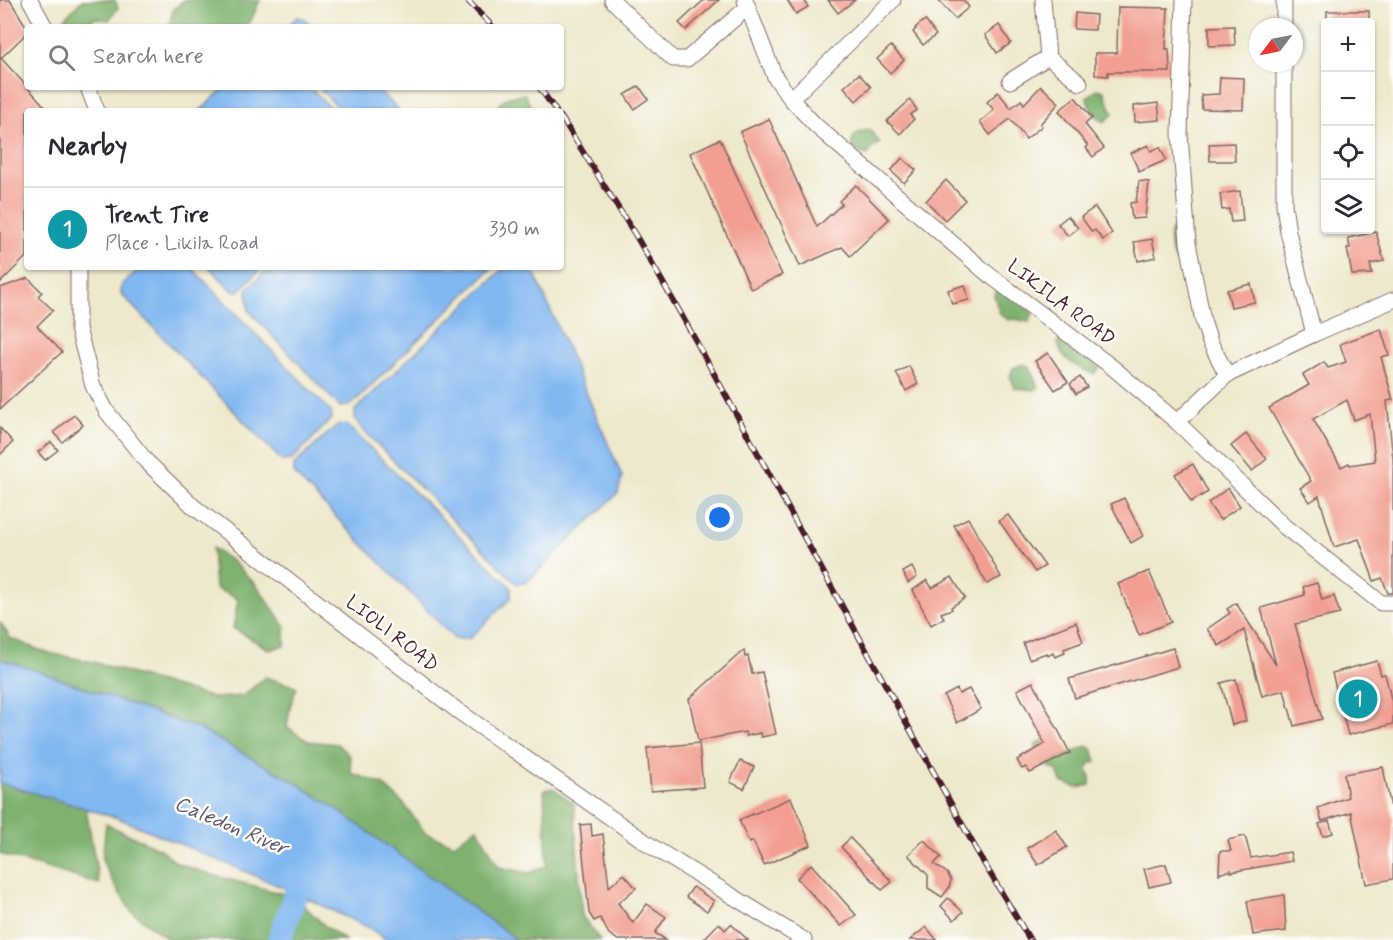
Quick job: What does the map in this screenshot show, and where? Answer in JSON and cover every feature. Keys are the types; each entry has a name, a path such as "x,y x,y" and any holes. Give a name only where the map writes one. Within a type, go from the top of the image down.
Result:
{"street":[{"path":"30,0 43,24"},
{"path":"612,0 673,59 687,59 747,3"},
{"path":"791,99 893,0"},
{"path":"1043,0 1048,57 1080,82"},
{"path":"1184,0 1180,134 1188,243 1196,292 1206,331 1227,375"},
{"path":"1284,0 1284,18"},
{"name":"LIKILA ROAD","path":"747,3 775,77 815,125 988,274 1113,367 1177,422 1285,527 1381,603 1393,603"},
{"path":"1010,81 1048,57"},
{"path":"1284,72 1284,205 1288,232 1314,334"},
{"path":"89,90 96,108"},
{"name":"LIOLI ROAD","path":"78,270 78,328 93,386 106,412 146,461 194,507 458,711 654,848 804,940"},
{"path":"1177,422 1227,375 1393,300"}],"green space":[{"path":"82,0 115,0 118,8 109,20 93,18 92,24 64,24 64,19"},
{"path":"184,0 260,0 247,24 168,24 173,10"},
{"path":"1098,89 1104,91 1113,114 1104,122 1094,115 1087,97"},
{"path":"525,94 532,108 497,108 504,99"},
{"path":"870,130 880,143 871,149 868,155 860,153 852,147 852,139 862,131"},
{"path":"1181,229 1185,259 1178,262 1171,251 1170,243 1171,230"},
{"path":"999,287 1033,313 1029,322 1008,320 999,312 994,295"},
{"path":"1064,339 1099,368 1094,374 1083,370 1066,358 1058,342"},
{"path":"1023,364 1031,368 1039,387 1035,390 1015,388 1010,376 1013,368"},
{"path":"212,548 232,561 257,586 285,626 285,645 270,650 233,628 238,599 215,588"},
{"path":"0,622 10,638 44,652 93,662 213,698 243,696 265,677 297,687 290,707 287,727 308,741 337,744 350,756 351,773 382,784 404,804 425,833 454,844 477,827 499,867 529,873 547,866 544,790 553,788 574,804 582,916 600,940 517,940 335,808 293,781 199,729 0,659"},
{"path":"1043,740 1054,761 1086,746 1092,749 1096,761 1089,764 1087,770 1090,785 1078,788 1061,782 1057,770 1045,765 1035,745"},
{"path":"0,783 86,808 99,884 0,854"},
{"path":"106,824 160,849 177,863 295,897 325,926 345,940 169,940 132,912 115,886 102,860"}],"water":[{"path":"297,17 305,19 310,24 290,24"},
{"path":"222,90 313,90 330,108 203,108"},
{"path":"321,90 378,90 397,108 339,108"},
{"path":"138,270 194,270 331,412 332,418 292,460 282,461 121,294 122,284"},
{"path":"212,270 260,270 239,291 233,291"},
{"path":"268,270 490,270 351,405 340,407 249,311 247,289"},
{"path":"502,270 532,270 622,476 618,493 526,583 517,584 361,428 355,418 355,410"},
{"path":"346,424 511,587 511,598 469,639 455,639 294,474 294,465 336,426"},
{"name":"Caledon River","path":"0,659 199,729 293,781 335,808 517,940 387,940 369,928 296,893 121,819 0,783"}],"building":[{"path":"0,0 10,0 25,24 24,36 1,58 24,83 24,90 30,90 46,108 24,108 24,259 0,283"},
{"path":"704,0 719,0 686,30 679,23"},
{"path":"787,0 804,0 808,7 796,14"},
{"path":"828,0 855,0 838,13"},
{"path":"938,0 963,0 969,7 955,19"},
{"path":"1118,7 1168,8 1166,49 1169,49 1170,72 1108,72 1108,76 1095,75 1095,53 1117,53"},
{"path":"1327,11 1369,11 1369,18 1327,18"},
{"path":"1075,13 1096,15 1095,30 1074,29"},
{"path":"925,20 936,35 923,45 913,32"},
{"path":"999,25 1011,43 997,53 985,35"},
{"path":"1234,26 1235,45 1209,46 1209,27"},
{"path":"891,46 904,60 890,73 877,59"},
{"path":"859,74 871,87 856,101 844,87"},
{"path":"1220,77 1244,78 1243,110 1202,109 1201,95 1219,94"},
{"path":"639,86 648,99 634,109 625,95"},
{"path":"1041,86 1059,103 1040,124 1042,126 1026,139 1010,119 990,135 980,122 994,110 987,102 998,92 1011,108 1021,100 1024,104"},
{"path":"1075,97 1092,118 1085,124 1104,148 1093,157 1086,148 1088,146 1059,111"},
{"path":"910,100 917,110 910,115 914,119 900,134 887,121"},
{"path":"1158,103 1160,120 1135,122 1134,106"},
{"path":"769,119 817,227 842,204 839,201 856,185 889,219 850,256 842,247 800,266 740,132"},
{"path":"720,139 782,275 751,289 690,153"},
{"path":"1234,143 1235,161 1210,161 1209,144"},
{"path":"1148,145 1151,151 1160,147 1166,160 1139,172 1131,153"},
{"path":"902,158 916,170 904,183 891,171"},
{"path":"946,180 965,200 945,220 926,201"},
{"path":"1139,181 1149,182 1145,218 1132,219 1130,203 1136,202"},
{"path":"1240,191 1243,221 1231,222 1229,209 1222,210 1220,194"},
{"path":"1095,207 1112,233 1103,240 1095,230 1092,232 1081,217"},
{"path":"1068,216 1078,228 1068,236 1058,224"},
{"path":"1375,232 1384,261 1370,264 1372,274 1352,275 1347,248 1350,248 1348,238"},
{"path":"1152,239 1156,257 1138,261 1134,242"},
{"path":"28,278 42,292 38,296 53,310 37,326 62,352 0,409 0,288"},
{"path":"1251,284 1255,302 1231,307 1227,290"},
{"path":"965,285 969,300 952,304 948,290"},
{"path":"1381,329 1389,355 1381,357 1393,400 1387,401 1393,459 1393,593 1388,593 1382,578 1374,581 1359,539 1334,547 1319,496 1310,502 1300,488 1311,481 1269,408 1309,385 1303,375 1324,362 1328,368 1346,362 1340,344","holes":["1347,400 1354,420 1370,414 1375,461 1350,465 1349,463 1341,467 1313,419"]},
{"path":"1048,353 1068,382 1055,390 1035,361"},
{"path":"909,366 918,384 906,391 896,373"},
{"path":"1080,377 1087,387 1076,394 1070,384"},
{"path":"74,415 83,425 62,442 54,432"},
{"path":"0,428 13,442 0,455"},
{"path":"1246,434 1267,459 1252,471 1231,446"},
{"path":"51,442 58,450 45,460 38,452"},
{"path":"1193,464 1208,492 1191,502 1175,474"},
{"path":"1228,488 1240,506 1220,520 1208,503"},
{"path":"1124,498 1143,536 1131,543 1111,504"},
{"path":"1008,515 1045,566 1035,572 999,521"},
{"path":"968,518 1001,577 987,584 954,525"},
{"path":"912,567 917,577 908,583 903,572"},
{"path":"1149,571 1171,622 1139,635 1118,584"},
{"path":"952,577 965,598 951,607 952,609 941,613 944,618 931,625 913,590 927,580 932,588"},
{"path":"1317,583 1322,600 1334,596 1340,614 1295,624 1322,719 1294,726 1284,690 1262,696 1244,630 1219,646 1207,629 1230,613 1227,609 1236,603 1276,665 1261,608 1305,595 1303,587"},
{"path":"1076,622 1083,642 1064,649 1065,653 1055,657 1053,653 1048,656 1047,653 1029,659 1023,643"},
{"path":"1173,648 1178,667 1075,698 1069,679"},
{"path":"744,650 745,657 748,656 752,674 762,672 776,734 761,737 760,733 746,736 745,732 698,741 689,699"},
{"path":"1377,661 1381,675 1385,674 1393,707 1393,724 1348,735 1332,673"},
{"path":"1236,679 1246,721 1232,725 1221,683"},
{"path":"1033,682 1070,753 1030,773 1026,767 1022,769 1017,760 1045,744 1017,690"},
{"path":"957,689 959,694 969,689 981,709 957,723 944,696"},
{"path":"699,743 703,787 651,791 647,748"},
{"path":"740,761 754,767 744,789 730,782"},
{"path":"1383,767 1393,819 1393,879 1366,884 1351,812 1322,821 1318,808 1348,797 1344,774"},
{"path":"791,798 811,845 764,865 753,841 749,843 739,820"},
{"path":"1329,821 1333,833 1323,836 1319,824"},
{"path":"591,824 592,836 603,834 609,887 624,874 636,888 618,903 633,923 647,904 666,917 655,933 666,940 618,940 609,934 600,918 594,921 589,913 580,825"},
{"path":"1056,830 1067,847 1038,865 1027,848"},
{"path":"1245,836 1251,858 1290,852 1292,861 1231,872 1231,870 1219,874 1220,851 1231,851 1228,840"},
{"path":"850,838 892,882 882,890 841,847"},
{"path":"924,840 941,857 934,864 947,873 951,880 949,888 942,897 928,888 928,875 908,855"},
{"path":"811,864 856,915 841,926 797,878"},
{"path":"1166,864 1171,882 1149,887 1144,869"},
{"path":"693,887 714,901 707,911 686,897"},
{"path":"1284,895 1286,931 1253,935 1247,901"},
{"path":"948,898 963,912 954,920 941,906"},
{"path":"719,923 725,930 731,924 748,940 703,940"},
{"path":"926,927 937,940 910,940"}],"waterway":[{"path":"279,940 309,864"}],"railway":[{"path":"467,0 490,24"},
{"path":"541,90 554,108"},
{"path":"564,122 636,236 681,314 982,860 1030,940"}],"place":[{"name":"Trent Tire","path":"1358,699"}]}
